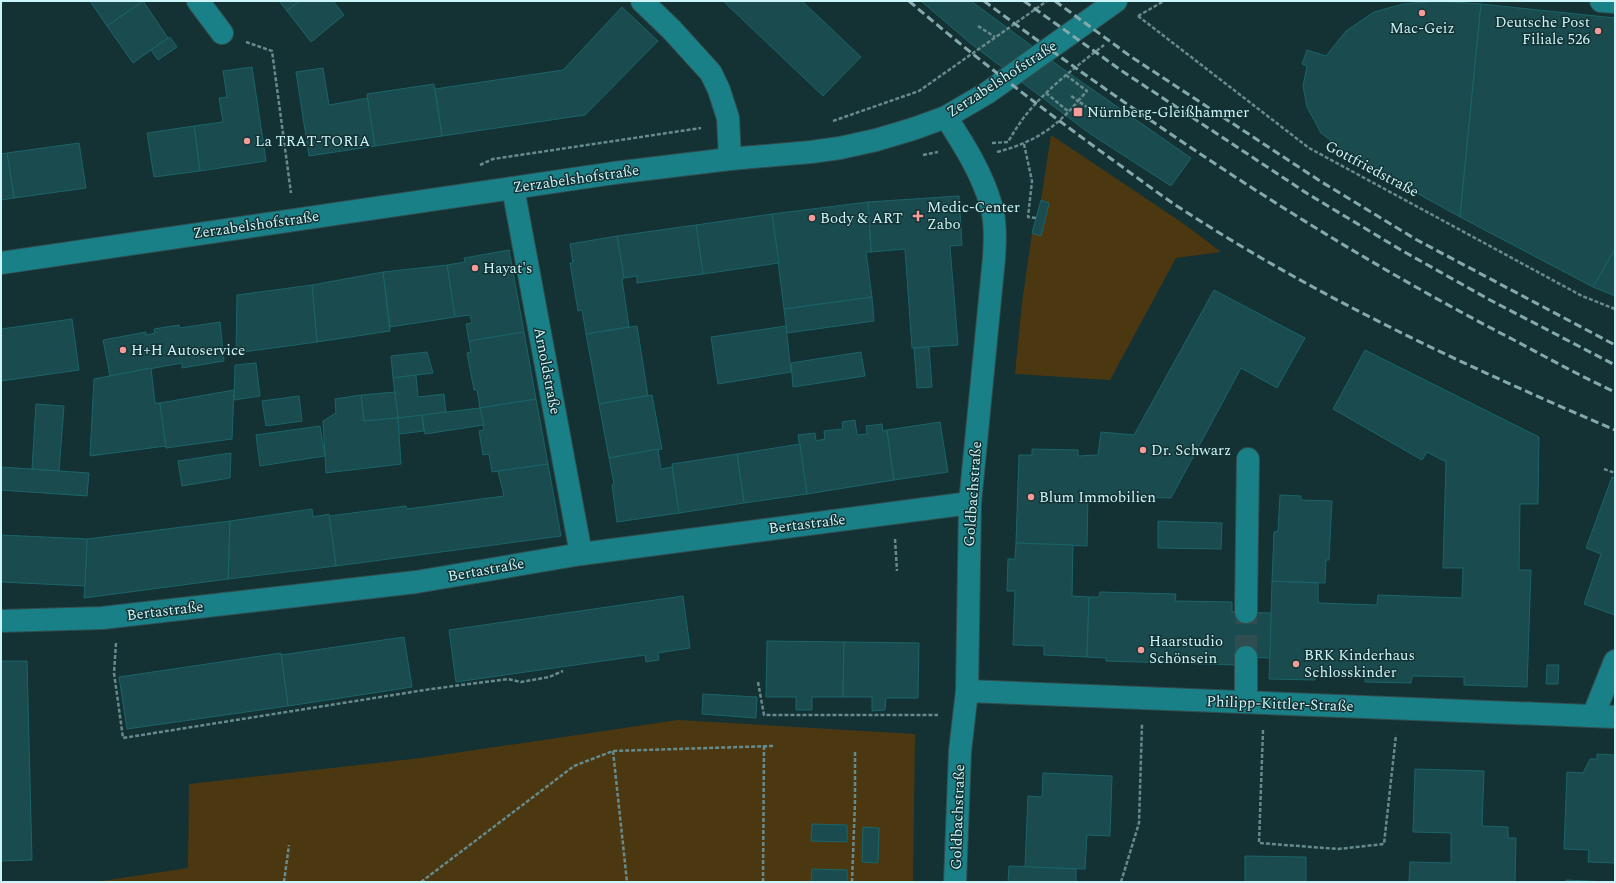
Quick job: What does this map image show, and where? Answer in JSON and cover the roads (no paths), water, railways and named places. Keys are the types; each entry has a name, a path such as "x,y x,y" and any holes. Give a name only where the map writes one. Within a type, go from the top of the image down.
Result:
{"street":[{"path":"198,1 222,33"},
{"path":"642,1 672,30 711,73 719,90 728,118 730,159"},
{"name":"Zerzabelshofstraße","path":"1,263 614,173 730,159 811,152 840,148 876,140 946,117 986,93 1116,1"},
{"path":"1601,1 1615,2"},
{"name":"Goldbachstraße","path":"946,117 971,157 983,183 992,206 995,232 994,266 970,503 966,691 960,751 955,882"},
{"name":"Arnoldstraße","path":"514,188 581,554"},
{"path":"1246,612 1248,459"},
{"name":"Bertastraße","path":"1,621 102,618 416,582 581,554 970,503"},
{"path":"1246,657 1255,703"},
{"path":"1593,716 1615,661"},
{"name":"Philipp-Kittler-Straße","path":"966,691 1143,700 1615,717"}],"tunnel":[{"path":"1246,612 1246,657"}],"railway":[{"path":"909,1 983,62 1058,120 1174,204 1226,237 1280,269 1389,327 1501,380 1615,430"},
{"path":"984,1 1176,138 1307,223 1443,302 1589,380 1615,392"},
{"path":"1024,1 1122,71 1308,194 1401,250 1490,300 1615,365"},
{"path":"1055,1 1130,56 1320,181 1417,240 1615,345"}],"place":[{"name":"Mac-Geiz","path":"1422,13"},
{"name":"Deutsche Post Filiale 526","path":"1598,31"},
{"name":"Nürnberg-Gleißhammer","path":"1078,112"},
{"name":"La TRAT-TORIA","path":"247,141"},
{"name":"Medic-Center Zabo","path":"918,216"},
{"name":"Body & ART","path":"812,218"},
{"name":"Hayat's","path":"475,268"},
{"name":"H+H Autoservice","path":"123,350"},
{"name":"Dr. Schwarz","path":"1143,450"},
{"name":"Blum Immobilien","path":"1031,497"},
{"name":"Haarstudio Schönsein","path":"1141,650"},
{"name":"BRK Kinderhaus Schlosskinder","path":"1296,664"}]}
